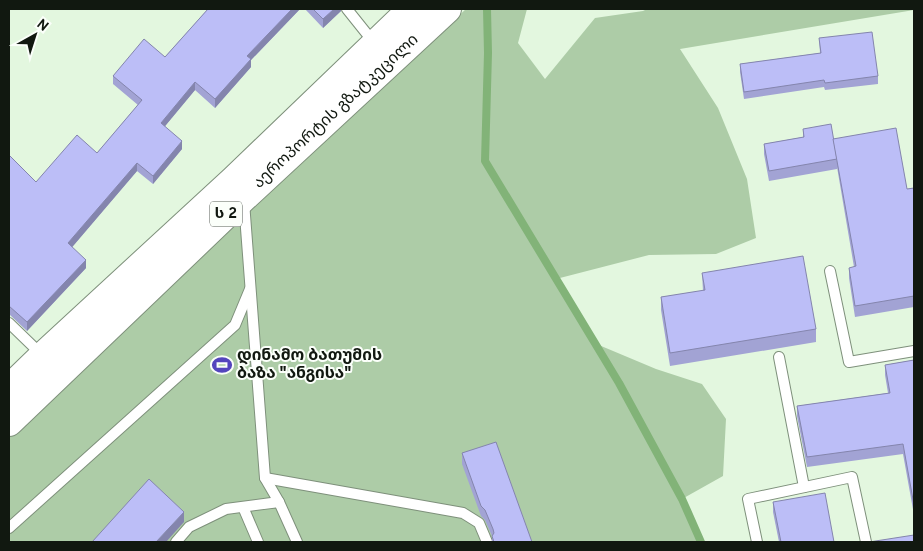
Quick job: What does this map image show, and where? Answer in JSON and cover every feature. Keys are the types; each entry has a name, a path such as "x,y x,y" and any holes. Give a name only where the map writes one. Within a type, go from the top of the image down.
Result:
{"highway":[{"name":"აეროპორტის გზატკეცილი","path":"9,389 234,180 412,9"},
{"name":"აეროპორტის გზატკეცილი","path":"9,422 243,198 447,9"}],"lane":[{"path":"347,9 375,45"},
{"path":"243,198 265,478 279,502 297,542"},
{"path":"830,271 849,362 914,351"},
{"path":"9,528 235,325 250,290"},
{"path":"9,323 43,356"},
{"path":"779,358 804,487"},
{"path":"757,542 748,499 852,477 866,542"},
{"path":"265,478 463,513 479,523 487,542"},
{"path":"176,542 189,527 226,510 279,502"},
{"path":"243,507 258,542"}],"green space":[{"path":"466,9 527,9 518,43 545,79 595,18 647,9 914,9 680,49 718,108 747,179 756,238 716,254 649,255 556,279 594,343 656,369 702,384 726,419 723,476 682,499 701,542 9,542 9,435 244,213"}],"building":[{"path":"208,9 292,9 247,56 251,59 215,99 195,82 161,123 182,141 153,176 137,163 68,243 86,260 27,322 9,306 9,155 36,182 77,135 97,153 142,100 113,76 144,39 165,57"},
{"path":"313,9 334,9 323,19"},
{"path":"872,32 878,76 825,83 824,80 744,92 740,64 821,53 819,38"},
{"path":"831,124 837,159 769,171 764,144 804,137 803,129"},
{"path":"896,128 907,189 914,188 914,296 855,306 849,268 856,266 833,139"},
{"path":"803,256 816,329 670,353 661,297 705,290 702,273"},
{"path":"914,360 914,505 903,444 807,457 797,406 890,393 885,365"},
{"path":"496,442 532,542 494,542 492,536 494,533 493,529 485,510 481,506 462,453"},
{"path":"149,479 184,512 156,542 92,542"},
{"path":"825,493 834,542 781,542 773,502"},
{"path":"914,535 914,542 869,542"}],"waterway":[{"path":"487,9 488,53 485,161 619,383 682,499 701,542"}],"place":[{"name":"დინამო ბათუმის ბაზა \"ანგისა\"","path":"222,365"}]}
